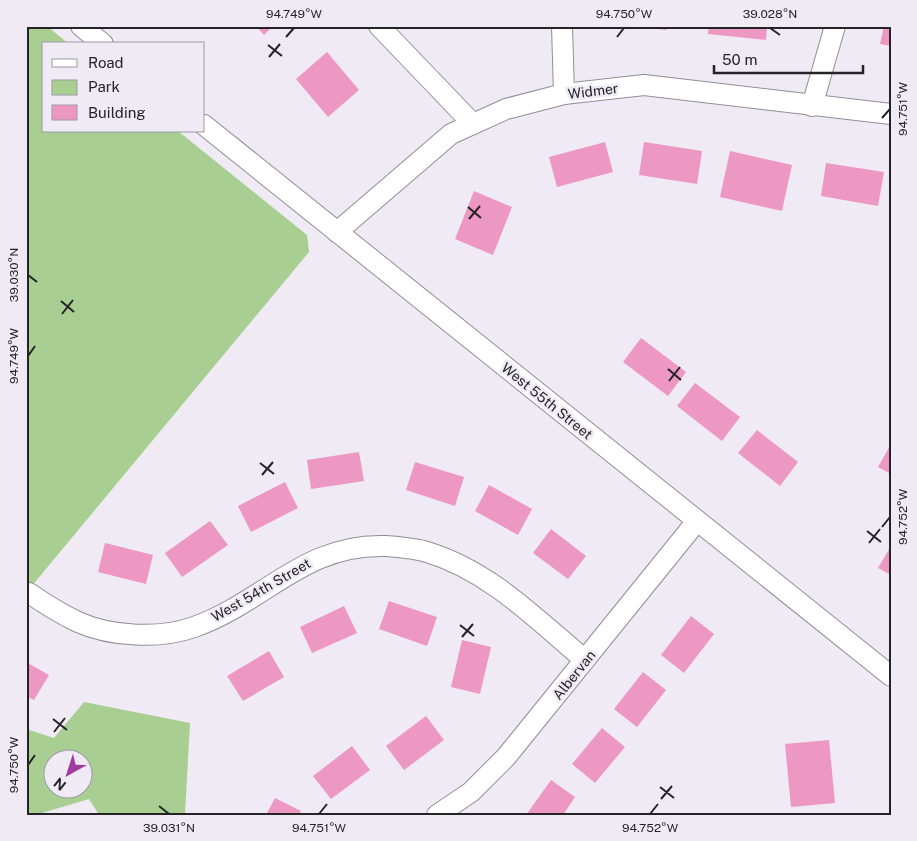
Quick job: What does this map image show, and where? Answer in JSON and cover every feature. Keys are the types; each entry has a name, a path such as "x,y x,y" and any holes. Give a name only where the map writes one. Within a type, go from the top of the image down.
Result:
{"street":[{"path":"81,26 101,42"},
{"path":"379,26 473,124"},
{"path":"562,26 564,94"},
{"path":"812,106 835,26"},
{"name":"Widmer","path":"337,232 451,134 506,109 564,94 644,85 891,114"},
{"name":"West 55th Street","path":"205,126 891,676"},
{"name":"Albervan","path":"437,815 486,779 586,660 697,521"},
{"name":"West 54th Street","path":"30,594 51,609 80,623 131,633 168,633 193,627 216,618 314,559 340,550 369,546 393,547 426,552 458,563 480,575 586,660"}],"green space":[{"path":"26,26 47,26 67,42 42,42 42,132 179,132 307,235 309,252 26,593"},
{"path":"84,702 190,723 185,815 99,815 89,799 35,815 26,815 26,729 54,738"}],"building":[{"path":"256,26 273,26 264,35"},
{"path":"636,26 667,26 666,30"},
{"path":"709,26 767,26 766,40 708,34"},
{"path":"884,26 891,26 891,46 880,44"},
{"path":"327,52 359,90 328,117 296,79"},
{"path":"605,142 613,172 557,187 549,157"},
{"path":"644,142 702,151 697,184 639,175"},
{"path":"730,151 792,165 782,211 720,197"},
{"path":"826,163 884,172 878,206 821,196"},
{"path":"474,191 512,207 493,255 455,239"},
{"path":"641,338 686,372 668,396 623,362"},
{"path":"695,383 740,417 722,441 677,406"},
{"path":"757,430 798,462 780,486 738,453"},
{"path":"891,444 891,474 878,467"},
{"path":"359,452 364,481 311,489 307,460"},
{"path":"415,462 464,477 455,506 406,490"},
{"path":"285,482 298,508 251,532 238,506"},
{"path":"489,485 532,509 518,535 475,511"},
{"path":"210,521 228,545 182,577 165,553"},
{"path":"551,529 586,556 568,579 533,553"},
{"path":"105,543 153,555 146,584 98,572"},
{"path":"891,546 891,575 878,568"},
{"path":"389,601 437,617 427,646 379,629"},
{"path":"344,606 357,633 312,653 300,627"},
{"path":"691,616 714,634 684,673 661,655"},
{"path":"462,640 491,647 480,694 451,687"},
{"path":"269,651 284,677 243,701 227,676"},
{"path":"26,662 49,675 34,700 26,696"},
{"path":"643,672 666,690 637,727 614,709"},
{"path":"426,716 444,740 404,770 386,746"},
{"path":"602,728 625,747 595,783 572,764"},
{"path":"829,740 835,803 791,807 785,744"},
{"path":"352,746 370,770 331,799 313,776"},
{"path":"551,780 575,797 563,815 526,815"},
{"path":"275,798 301,811 299,815 266,815"}]}
